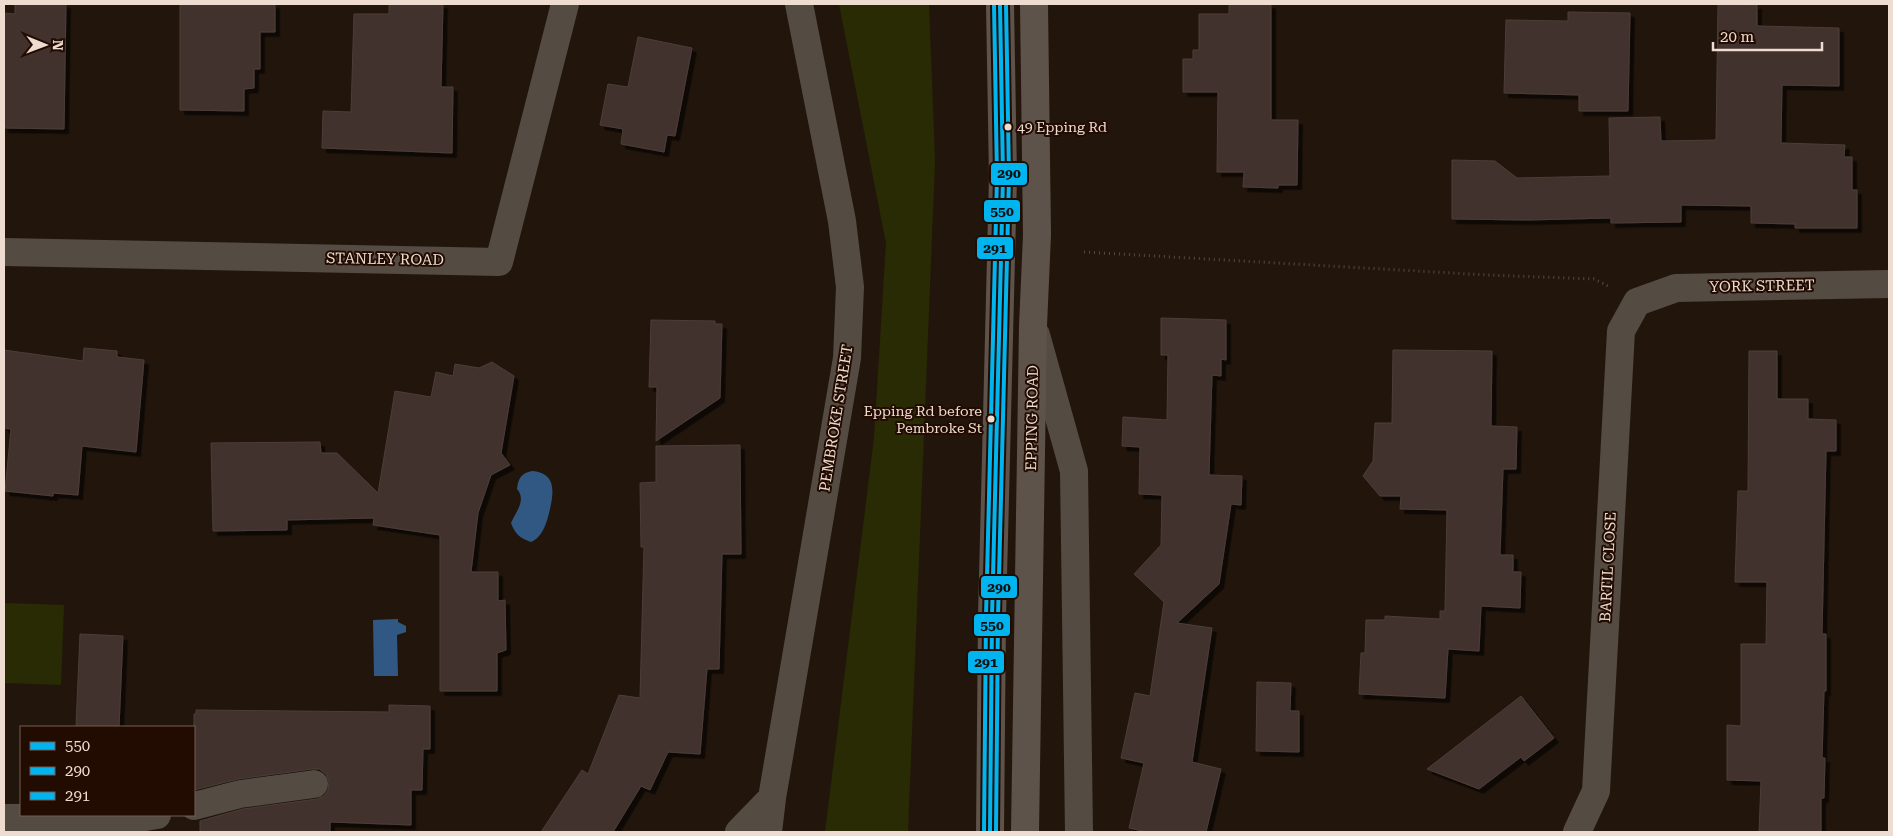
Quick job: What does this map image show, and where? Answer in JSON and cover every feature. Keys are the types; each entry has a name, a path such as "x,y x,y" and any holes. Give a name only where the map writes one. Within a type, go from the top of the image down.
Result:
{"main road":[{"path":"990,832 992,617 1003,177 1000,4"},
{"name":"EPPING ROAD","path":"1025,832 1037,235 1034,4"}],"street":[{"name":"STANLEY ROAD","path":"4,252 499,262 565,4"},
{"name":"PEMBROKE STREET","path":"768,832 772,798 847,358 850,287 842,221 799,4"},
{"name":"YORK STREET","path":"1638,302 1676,288 1889,284"},
{"name":"BARTIL CLOSE","path":"1577,832 1596,791 1621,330 1638,302"},
{"path":"1034,326 1074,471 1079,832"},
{"path":"195,806 240,794 314,784"},
{"path":"738,832 772,798"},
{"path":"4,818 146,818 153,816"}],"path":[{"path":"1084,252 1477,275 1594,279 1638,302"}],"green space":[{"path":"839,4 929,4 935,161 908,832 825,832 874,438 886,243"},
{"path":"4,603 64,605 61,685 4,683"}],"water":[{"path":"532,471 546,475 552,484 552,490 546,524 539,537 531,542 518,535 511,523 521,502 520,493 517,489 519,479 525,473"},
{"path":"398,619 398,622 406,626 406,632 397,635 398,676 374,676 373,620"}],"building":[{"path":"15,4 66,4 64,129 4,128 4,13 15,14"},
{"path":"180,4 275,4 275,32 260,32 260,69 254,69 254,88 244,89 244,111 180,110"},
{"path":"389,4 443,4 441,87 453,87 452,153 322,148 323,111 351,112 354,14 389,14"},
{"path":"1229,4 1271,4 1271,120 1298,120 1297,185 1278,185 1278,188 1243,187 1244,172 1217,172 1218,92 1183,92 1183,59 1193,59 1193,50 1199,50 1199,14 1229,14"},
{"path":"1718,4 1757,5 1757,26 1839,28 1839,86 1782,85 1781,143 1845,145 1844,157 1852,157 1852,190 1857,190 1857,228 1795,228 1795,224 1751,223 1751,206 1681,205 1681,222 1611,223 1611,218 1452,219 1452,160 1495,161 1517,178 1610,176 1609,118 1660,117 1661,141 1716,140"},
{"path":"1568,12 1630,13 1628,111 1579,111 1579,95 1504,93 1506,20 1568,21"},
{"path":"638,37 692,48 675,136 667,135 664,152 621,144 623,129 600,125 608,84 628,87"},
{"path":"1161,318 1226,320 1226,360 1221,359 1221,376 1212,375 1209,475 1242,476 1241,505 1231,504 1219,584 1177,623 1212,628 1192,762 1221,769 1206,832 1147,832 1129,828 1144,763 1121,758 1135,693 1150,696 1164,602 1134,574 1161,545 1162,495 1139,494 1140,447 1122,446 1123,417 1167,420 1168,355 1161,355"},
{"path":"651,320 715,321 715,324 722,324 720,398 656,441 657,387 649,387"},
{"path":"84,348 117,351 117,357 144,360 136,452 82,446 78,495 53,493 53,496 5,491 11,429 4,428 4,350 83,361"},
{"path":"1393,350 1492,351 1491,426 1517,427 1516,469 1503,469 1500,555 1513,555 1513,572 1521,572 1520,608 1481,606 1479,651 1448,649 1445,698 1359,694 1361,653 1365,653 1366,620 1385,620 1385,616 1440,619 1440,611 1445,611 1447,510 1400,509 1401,496 1380,496 1363,476 1373,461 1375,423 1392,423"},
{"path":"1749,351 1777,351 1777,399 1808,399 1808,419 1836,420 1836,451 1826,451 1822,634 1826,634 1826,691 1824,691 1822,758 1825,758 1824,798 1821,798 1821,832 1759,832 1761,781 1727,780 1727,725 1741,726 1741,644 1766,644 1767,582 1735,582 1738,491 1748,491"},
{"path":"492,362 514,376 501,453 510,465 491,475 478,513 471,572 498,572 498,601 505,600 506,650 497,653 497,691 440,691 440,535 373,525 374,518 287,520 287,530 213,531 211,443 320,442 321,453 337,453 378,493 395,391 431,397 436,372 453,376 455,364 479,368"},
{"path":"740,445 741,554 722,554 719,669 707,669 700,754 668,752 650,790 641,786 613,832 541,832 582,770 588,774 619,695 640,698 644,547 641,547 640,483 656,482 656,446"},
{"path":"80,634 123,636 119,726 76,726"},
{"path":"1257,682 1291,683 1290,711 1299,711 1299,752 1256,751"},
{"path":"1521,696 1554,738 1524,761 1521,757 1479,789 1427,769"},
{"path":"389,705 430,706 430,749 423,749 422,790 411,790 411,825 330,822 330,832 200,832 200,821 243,809 317,799 324,796 328,790 329,782 326,774 319,769 312,769 238,779 195,790 194,714 196,714 196,710 389,712"}],"transit line":[{"name":"291","path":"984,832 986,617 997,177 994,4"},
{"name":"550","path":"990,832 992,617 1003,177 1000,4"},
{"name":"290","path":"996,832 998,617 1009,177 1006,4"}],"place":[{"name":"49 Epping Rd","path":"1008,127"},
{"name":"Epping Rd before Pembroke St","path":"991,419"}]}
